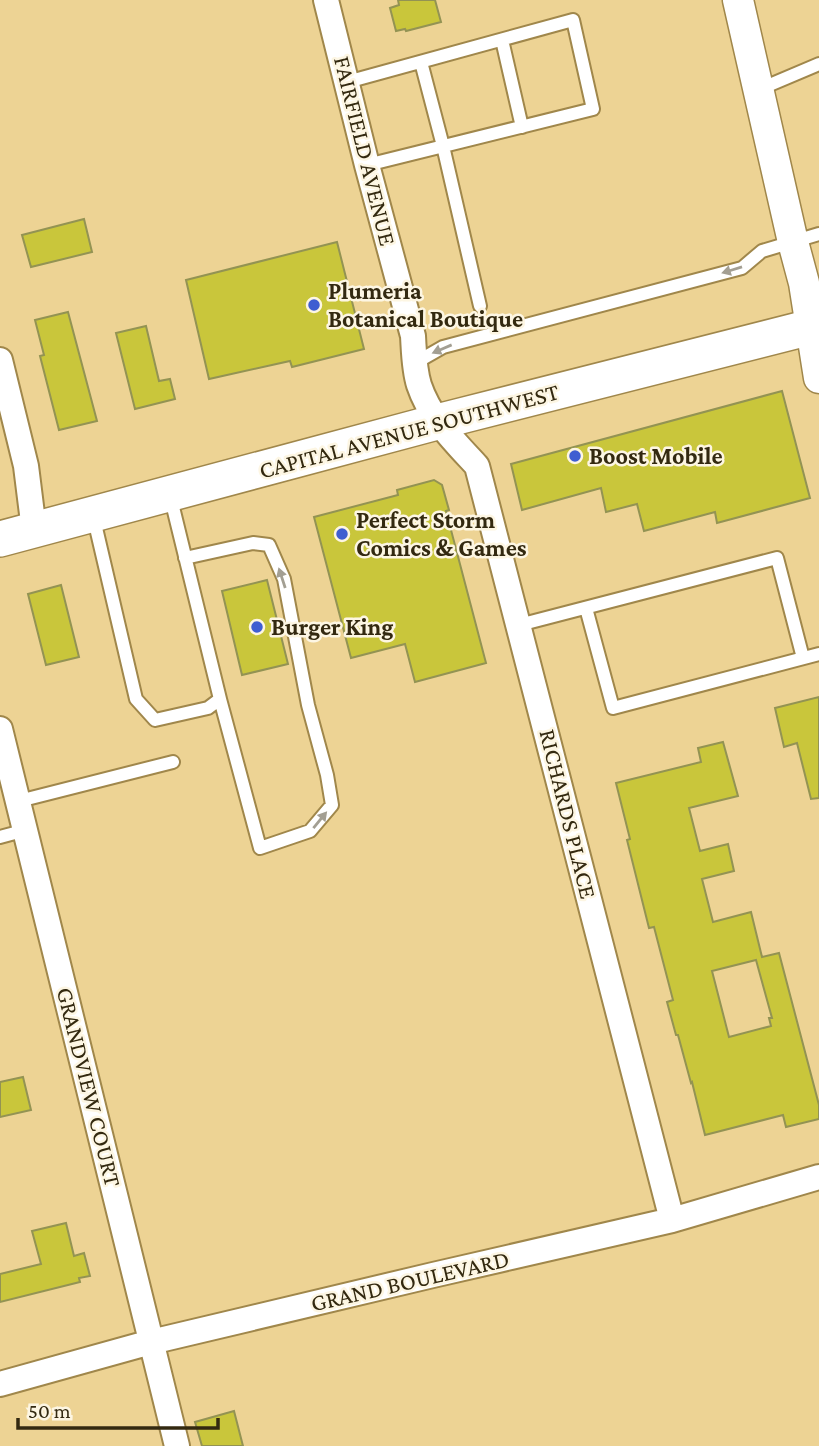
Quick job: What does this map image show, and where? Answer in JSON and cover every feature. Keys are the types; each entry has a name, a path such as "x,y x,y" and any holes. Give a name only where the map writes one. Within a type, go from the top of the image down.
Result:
{"main road":[{"name":"CAPITAL AVENUE SOUTHWEST","path":"0,539 438,422 815,326"}],"street":[{"name":"FAIRFIELD AVENUE","path":"326,0 413,336 420,386 438,422"},
{"path":"738,0 759,89 806,238 804,283 815,326 819,378"},
{"path":"0,360 26,466 34,530"},
{"name":"RICHARDS PLACE","path":"438,422 477,466 672,1220"},
{"name":"GRANDVIEW COURT","path":"0,729 177,1446"},
{"name":"GRAND BOULEVARD","path":"0,1384 151,1342 672,1220 819,1177"}],"lane":[{"path":"347,82 573,20 593,109 367,165"},
{"path":"502,40 522,127"},
{"path":"421,62 480,306"},
{"path":"759,89 819,64"},
{"path":"415,363 443,347 742,268 762,251 806,238"},
{"path":"169,494 220,699 260,848 310,831 332,805 327,775 308,705 284,579 270,545 253,543 185,558"},
{"path":"93,514 136,699 155,720 208,708 220,699"},
{"path":"519,625 777,558 803,658"},
{"path":"586,608 613,708 819,654"},
{"path":"19,801 173,762"},
{"path":"0,837 26,830"}],"building":[{"path":"398,0 435,0 441,22 396,31 390,8 399,5"},
{"path":"84,219 92,252 31,267 22,235"},
{"path":"337,242 364,349 292,367 290,361 209,379 186,280"},
{"path":"68,312 97,421 59,430 40,356 44,355 35,320"},
{"path":"146,326 159,381 170,379 175,399 135,409 116,333"},
{"path":"782,391 810,498 717,523 715,512 644,531 637,504 606,512 601,488 522,510 511,464"},
{"path":"434,480 442,485 449,510 446,511 486,663 415,682 405,644 351,658 314,517 398,495 397,490"},
{"name":"Burger King","path":"267,580 288,664 242,675 222,591"},
{"path":"61,585 79,657 46,665 28,594"},
{"path":"819,697 819,798 811,799 797,743 784,747 775,708"},
{"path":"723,742 738,796 689,808 700,851 728,844 734,871 702,879 713,922 751,912 762,957 779,953 819,1105 819,1119 786,1127 783,1115 705,1135 667,1002 673,1000 654,927 649,928 616,783 701,762 698,748","holes":["756,960 772,1018 769,1018 771,1026 729,1037 712,971"]},
{"path":"23,1077 31,1110 0,1117 0,1082"},
{"path":"66,1223 74,1256 84,1253 90,1276 79,1278 80,1282 0,1302 0,1274 41,1264 32,1231"},
{"path":"234,1411 243,1446 202,1446 195,1422"}],"place":[{"name":"Plumeria Botanical Boutique","path":"314,305"},
{"name":"Boost Mobile","path":"575,456"},
{"name":"Perfect Storm Comics & Games","path":"342,534"},
{"name":"Burger King","path":"257,627"}]}
